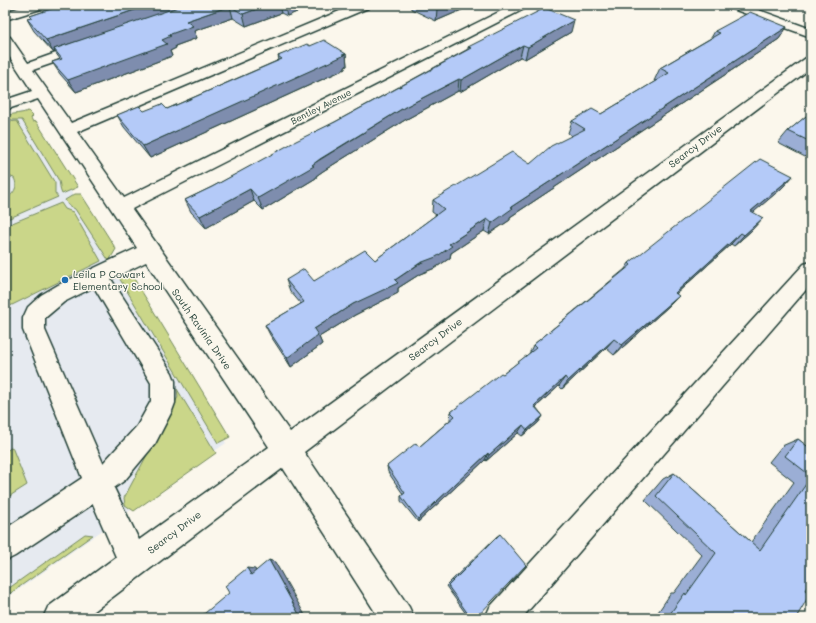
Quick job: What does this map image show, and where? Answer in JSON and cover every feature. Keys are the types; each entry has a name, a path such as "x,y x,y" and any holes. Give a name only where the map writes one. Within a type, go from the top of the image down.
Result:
{"street":[{"path":"5,16 40,5"},
{"path":"66,131 364,5"},
{"name":"Bentley Avenue","path":"119,208 522,5"},
{"path":"734,5 811,34"},
{"name":"South Ravinia Drive","path":"5,40 66,131 286,449 398,618"},
{"path":"24,69 99,42"},
{"name":"Searcy Drive","path":"59,618 811,61"},
{"path":"5,105 40,93"},
{"path":"134,562 98,484 34,330 33,322 36,313 47,302 149,251"},
{"path":"501,618 811,270"},
{"path":"5,546 98,484 115,470 146,435 163,403 163,381 98,276"}],"shaded area":[{"name":"Leila P Cowart Elementary School","path":"22,111 226,443 5,599 5,117"}],"green space":[{"path":"28,111 33,116 31,118 33,122 36,121 78,187 62,194 58,179 22,120 5,120 5,116"},
{"path":"17,121 55,183 55,193 58,197 5,220 5,200 13,193 16,185 14,178 5,175 5,122"},
{"path":"75,194 81,194 116,249 109,261 75,209 68,205 65,200"},
{"path":"61,203 65,209 73,212 101,261 6,308 5,226"},
{"path":"118,276 133,277 230,437 218,443"},
{"path":"177,389 216,453 134,511 125,505 124,498 178,397"},
{"path":"12,447 27,485 5,499 5,452"},
{"path":"85,534 93,535 5,597 5,591"}],"building":[{"path":"52,5 149,5 46,40 27,19 32,18 30,16 54,8"},
{"path":"184,5 268,5 243,14 230,6 186,21 193,26 168,35 171,36 162,40 167,44 68,80 52,62 62,59 54,49"},
{"path":"427,5 447,5 437,9"},
{"path":"545,8 574,20 528,47 523,45 461,80 459,79 405,107 320,159 312,165 314,166 258,198 250,189 200,216 185,200 335,122 471,48 468,47"},
{"path":"750,12 787,27 511,207 513,208 492,223 487,219 449,244 452,246 436,257 420,263 395,280 398,283 353,304 314,329 318,335 287,358 265,325 304,302 286,280 304,269 314,281 365,250 375,260 444,209 433,200 512,152 530,164 551,146 585,129 572,121 592,109 601,114 669,73 660,68 720,33 715,31"},
{"path":"324,40 346,54 143,146 117,115 139,106 144,111 162,104 167,109 282,59 278,56 307,44 310,46"},
{"path":"811,112 811,142 788,131"},
{"path":"760,159 793,176 751,211 763,218 744,235 741,233 675,293 679,296 622,345 614,339 568,381 565,377 534,406 543,416 527,430 523,425 489,455 488,453 418,519 401,496 405,493 387,466 416,443 419,447 455,416 451,412 536,348 533,345 631,265 629,263"},
{"path":"798,439 811,449 811,476 785,456"},
{"path":"674,473 760,550 811,477 811,581 805,590 810,594 796,618 667,618 685,593 686,595 716,553 656,496"},
{"path":"500,534 526,565 476,618 471,618 448,586"},
{"path":"269,560 301,618 199,618 229,593 225,586 247,568 251,575"}],"place":[{"name":"Leila P Cowart Elementary School","path":"65,280"}]}
